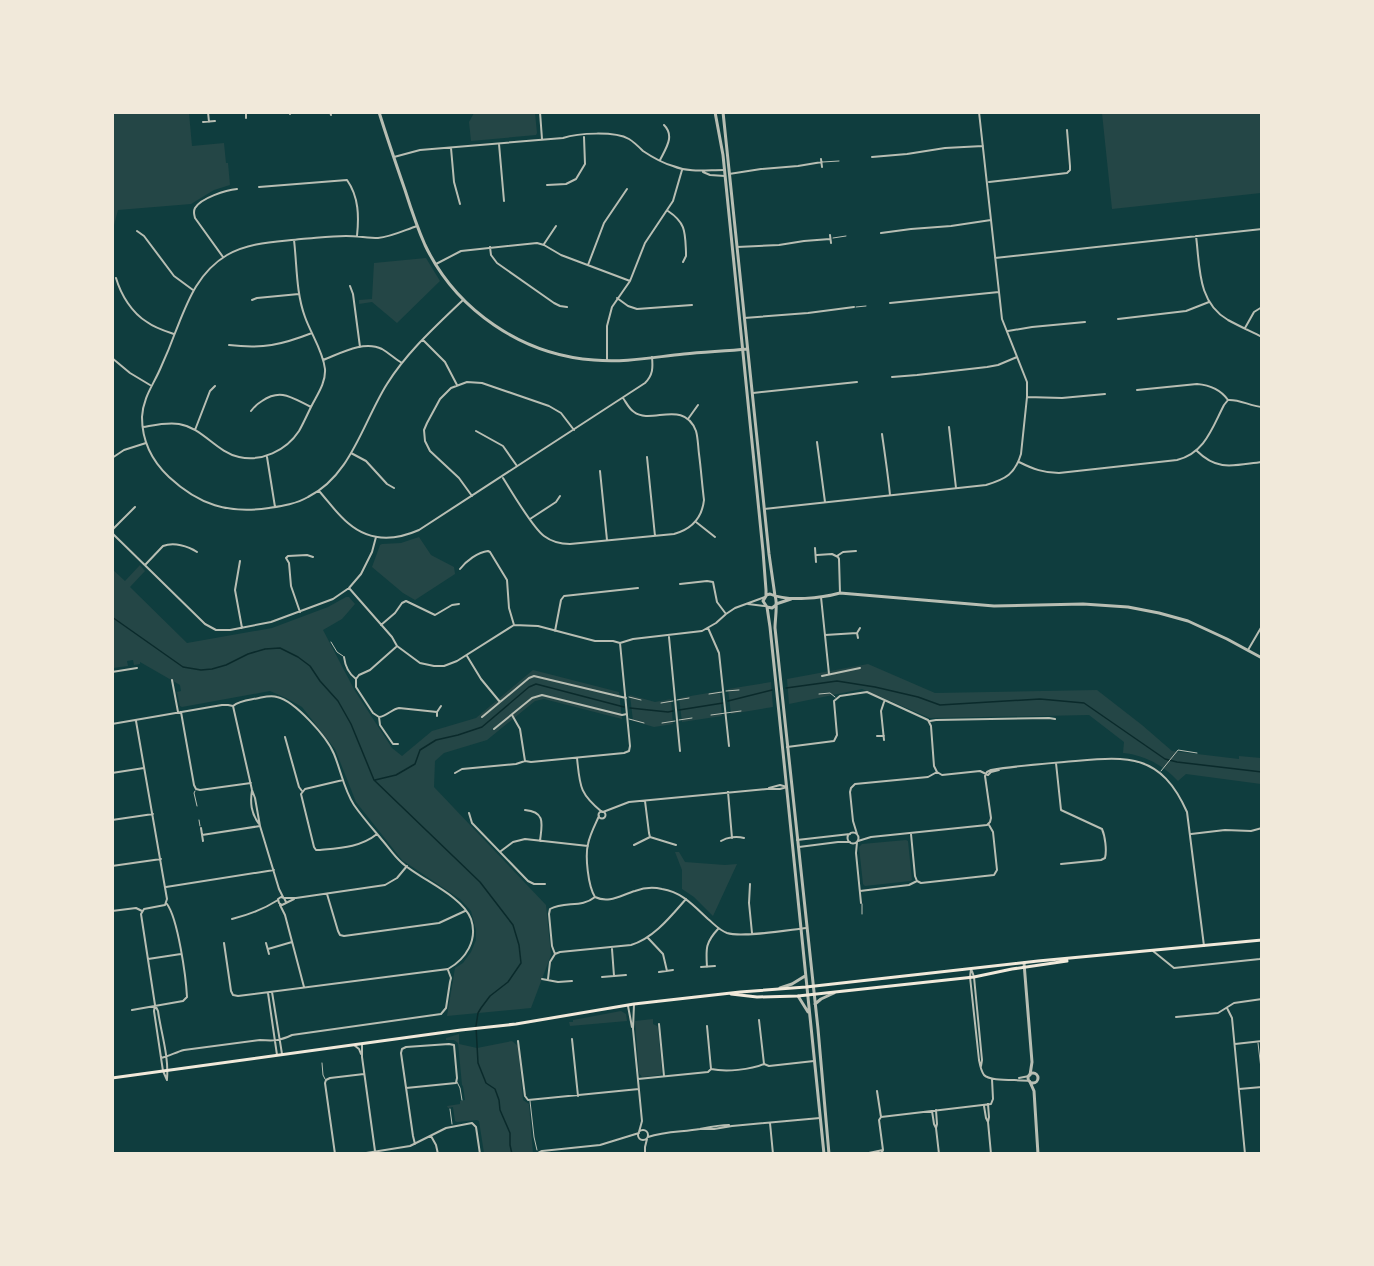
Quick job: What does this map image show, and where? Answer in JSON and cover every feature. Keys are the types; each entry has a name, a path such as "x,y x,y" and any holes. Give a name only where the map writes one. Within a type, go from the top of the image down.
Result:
{"main road":[{"path":"112,1078 516,1024 634,1004 1262,940"},
{"path":"731,993 757,997 798,996 972,977 1024,965"}],"street":[{"path":"208,112 209,122"},
{"path":"246,112 246,118"},
{"path":"378,112 417,226 436,264 463,300 502,331 536,348 567,357 607,361 745,349"},
{"path":"540,112 542,139"},
{"path":"715,112 724,170 740,327 752,393 764,509 777,599 775,628 793,844 824,1154"},
{"path":"723,112 745,327 766,596 763,601 770,627 785,747"},
{"path":"758,510 986,485 1000,481 1012,473 1019,462 1028,397 1026,378 1002,319 979,112"},
{"path":"202,122 215,121"},
{"path":"659,160 669,140 669,133 664,125"},
{"path":"988,182 1070,173 1066,130"},
{"path":"394,157 413,151 601,134 628,139 651,156 682,170 724,170 729,174"},
{"path":"547,186 572,182 576,179 586,161 584,135"},
{"path":"499,143 504,201"},
{"path":"872,157 983,146"},
{"path":"451,147 454,182 460,204"},
{"path":"700,171 710,175 724,176 761,169 822,163"},
{"path":"607,361 607,326 612,307 630,281 645,243 668,211 677,192 682,170"},
{"path":"259,187 348,178 357,206 357,236"},
{"path":"223,257 195,218 194,210 196,206 219,192 237,189"},
{"path":"588,265 604,223 627,189"},
{"path":"668,211 677,217 684,227 686,256 683,262"},
{"path":"881,233 991,220"},
{"path":"417,226 387,237 342,236 258,243 223,257 205,273 193,290 160,369 150,385 143,411 146,443 156,462 163,472 200,500 223,508 250,510 275,507 297,502 319,491 343,467 387,383 402,363 463,300"},
{"path":"544,244 556,226"},
{"path":"994,258 1262,229"},
{"path":"137,231 144,236 174,276 193,290"},
{"path":"1196,236 1200,279 1209,302 1227,320 1262,337"},
{"path":"737,247 830,239"},
{"path":"143,427 172,423 188,426 228,454 246,458 267,456 293,439 311,407 325,372 323,360 305,317 299,294 294,240"},
{"path":"436,264 457,252 530,242 544,244 561,255 630,281"},
{"path":"489,247 490,255 497,262 554,303 567,307"},
{"path":"116,278 121,293 145,321 174,334"},
{"path":"350,286 360,347"},
{"path":"890,303 999,292"},
{"path":"252,300 299,294"},
{"path":"617,298 637,309 692,305"},
{"path":"1118,319 1186,311 1209,302"},
{"path":"744,318 854,307"},
{"path":"1245,328 1254,312 1262,307"},
{"path":"1006,331 1085,322"},
{"path":"740,327 745,327"},
{"path":"229,345 248,347 275,345 312,333"},
{"path":"423,340 445,362 456,385"},
{"path":"323,360 360,347 372,346 382,349 402,363"},
{"path":"319,491 348,523 360,531 387,539 406,536 502,477 649,380 653,371 652,357"},
{"path":"892,377 987,368 1017,357"},
{"path":"112,358 130,373 150,385"},
{"path":"471,496 459,478 430,451 425,441 424,430 431,415 440,399 456,385 467,382 482,383 549,406 561,413 574,430"},
{"path":"752,393 857,382"},
{"path":"1137,390 1197,384 1221,392 1228,400 1262,406"},
{"path":"195,430 210,391 215,386"},
{"path":"251,411 268,397 277,394 287,395 311,407"},
{"path":"1028,397 1055,399 1105,394"},
{"path":"502,477 541,534 553,542 570,544 681,532 696,522 703,508 696,430 688,419 680,415 645,416 637,414 631,410 623,398"},
{"path":"1019,462 1036,470 1059,473 1186,458 1197,451 1206,439 1228,400"},
{"path":"688,419 698,405"},
{"path":"949,427 956,488"},
{"path":"476,431 503,446 517,466"},
{"path":"882,434 890,495"},
{"path":"817,442 825,502"},
{"path":"112,458 124,450 146,443"},
{"path":"1197,451 1216,465 1262,462"},
{"path":"351,453 366,462 387,484 394,488"},
{"path":"267,456 275,507"},
{"path":"647,457 655,536"},
{"path":"600,471 607,540"},
{"path":"530,519 556,502 560,496"},
{"path":"135,507 112,532 205,624 210,628 224,631 271,622 333,599 349,588 361,574 372,552 375,537"},
{"path":"696,522 715,537"},
{"path":"146,565 167,545 174,544 197,552"},
{"path":"815,548 816,562"},
{"path":"460,569 483,552 488,550 490,552 507,580 509,608 514,625"},
{"path":"837,556 843,552 856,551"},
{"path":"817,555 832,554 839,559 840,593"},
{"path":"300,612 291,586 289,563 286,558 307,555 313,557"},
{"path":"240,561 235,590 242,628"},
{"path":"716,578 713,582 717,602 726,614"},
{"path":"680,584 713,582"},
{"path":"349,588 392,637 397,646 420,663 434,666 449,664 466,656 514,625 538,626 595,640 620,643 633,639 695,633 708,628 726,614 770,594 793,598 840,593 994,606 1083,604 1128,607 1188,621 1262,658"},
{"path":"555,631 561,600 564,596 638,588"},
{"path":"821,596 829,674"},
{"path":"746,604 772,608 793,598"},
{"path":"381,625 406,601 435,615 452,605 459,604"},
{"path":"1248,650 1262,626"},
{"path":"708,628 719,653 729,746"},
{"path":"858,638 857,633 860,628"},
{"path":"825,635 857,633"},
{"path":"669,636 680,751"},
{"path":"455,773 462,769 516,764 525,760 531,762 629,751 620,643"},
{"path":"397,646 370,670 359,675 356,679 356,687 373,713 379,717 380,725 393,744 398,744"},
{"path":"466,656 500,702"},
{"path":"344,657 345,664 356,679"},
{"path":"130,662 131,669"},
{"path":"112,672 137,668"},
{"path":"822,676 860,668"},
{"path":"482,717 529,678 537,676 626,698"},
{"path":"172,680 196,789 251,783"},
{"path":"174,690 180,688"},
{"path":"785,747 832,742 837,735 834,701 836,698 867,692 929,721 1055,719"},
{"path":"494,729 532,698 542,695 627,714"},
{"path":"112,724 179,712 233,706 243,701 276,696 292,704 300,710 326,741 333,752 354,805 377,834 401,863 466,910 473,926 470,946 464,956 448,969 238,996 233,995 231,991 224,943"},
{"path":"877,736 884,738 881,711 885,701"},
{"path":"233,706 260,826 279,889 284,898 285,915"},
{"path":"379,717 399,708 437,714 441,706"},
{"path":"511,715 520,729 525,760"},
{"path":"132,1010 183,1001 186,999 187,992 172,911 167,903 136,721"},
{"path":"929,721 934,766 937,772 942,775 980,771 987,774"},
{"path":"285,737 289,742 316,850 355,846 365,843 377,834"},
{"path":"577,758 580,787 595,806 604,813"},
{"path":"987,774 992,770 1117,758 1130,759 1148,765 1160,773 1179,795 1187,812 1204,946"},
{"path":"1056,763 1063,810 1102,829 1106,855 1101,860 1061,864"},
{"path":"112,773 144,768"},
{"path":"861,903 856,853 859,837 853,821 850,790 854,785 928,777 937,772"},
{"path":"911,834 915,876 921,884 995,874 997,870 993,832 989,825 991,818 987,774"},
{"path":"302,791 343,780"},
{"path":"789,787 780,785 767,789 629,802 604,813 600,812 600,817 591,834 587,856 591,889 595,897 602,900 610,900 634,891 653,888 674,892 686,899 726,932 734,934 806,928"},
{"path":"789,787 798,847 829,1154"},
{"path":"252,790 250,805 260,826"},
{"path":"728,792 732,838"},
{"path":"645,801 650,837"},
{"path":"595,806 600,817"},
{"path":"525,810 540,816 542,822 540,841"},
{"path":"469,813 472,823 528,881 534,884 545,884"},
{"path":"600,817 605,817 604,813"},
{"path":"112,820 153,814"},
{"path":"853,821 848,838 856,853"},
{"path":"793,844 797,840 854,832 871,837 989,825"},
{"path":"202,834 260,826"},
{"path":"201,828 203,842"},
{"path":"1191,834 1213,831 1251,831 1262,828"},
{"path":"634,845 650,837 676,845"},
{"path":"793,844 798,847 843,841 851,843 871,837"},
{"path":"721,841 744,838"},
{"path":"500,852 518,840 525,839 588,846"},
{"path":"112,866 161,859"},
{"path":"232,919 248,915 284,898 386,885 397,878 407,866"},
{"path":"166,887 274,870"},
{"path":"860,891 909,885 917,880"},
{"path":"750,884 752,933"},
{"path":"279,889 279,902 285,915 304,987"},
{"path":"327,894 338,931 344,936 439,923 466,910"},
{"path":"555,954 552,946 550,909 555,906 588,902 595,897"},
{"path":"279,902 285,903 296,898"},
{"path":"549,979 548,969 555,954 631,945 648,938 686,899"},
{"path":"112,911 136,908 142,911 167,903"},
{"path":"142,911 155,1005 158,1011 161,1058 167,1080"},
{"path":"707,967 708,942 719,928"},
{"path":"648,938 663,954 667,971"},
{"path":"268,949 292,942"},
{"path":"266,943 269,954"},
{"path":"612,948 614,976"},
{"path":"1154,951 1174,968 1262,957"},
{"path":"148,959 181,954"},
{"path":"1024,965 1032,1062 1030,1082 1034,1091 1038,1154"},
{"path":"701,968 715,966"},
{"path":"161,1058 171,1056 178,1051 260,1040 275,1041 292,1035 441,1014 446,1008 451,978 448,969"},
{"path":"971,969 984,1076 992,1079 1017,1079 1036,1074"},
{"path":"659,972 673,970"},
{"path":"602,977 626,975"},
{"path":"777,989 805,976"},
{"path":"542,979 558,982 572,981"},
{"path":"815,1004 837,991"},
{"path":"270,992 280,1040 280,1055"},
{"path":"270,992 275,1041 280,1055"},
{"path":"798,996 809,1014"},
{"path":"1176,1017 1218,1013 1238,1002 1262,999"},
{"path":"633,1029 634,1004"},
{"path":"628,1005 633,1029 642,1121 647,1132 645,1154"},
{"path":"1227,1008 1231,1015 1245,1154"},
{"path":"759,1019 764,1064"},
{"path":"659,1023 664,1076"},
{"path":"707,1025 711,1069"},
{"path":"158,1027 166,1057 165,1070"},
{"path":"574,1038 578,1096"},
{"path":"518,1041 525,1097 531,1101 639,1089"},
{"path":"1234,1044 1260,1041"},
{"path":"362,1044 375,1151"},
{"path":"406,1088 456,1082 458,1078 453,1044 406,1047 401,1051 406,1088 413,1136 415,1144"},
{"path":"352,1045 359,1049 362,1057"},
{"path":"638,1079 708,1072 711,1069 720,1071 764,1064 769,1066 820,1060"},
{"path":"1032,1062 1038,1078 1034,1091"},
{"path":"335,1154 325,1085 327,1080 364,1074"},
{"path":"881,1117 991,1104 993,1101 992,1079"},
{"path":"1017,1079 1034,1083 1037,1081"},
{"path":"1239,1089 1262,1087"},
{"path":"864,1154 881,1152 879,1120 881,1117 877,1091"},
{"path":"986,1105 991,1154"},
{"path":"934,1110 938,1123 936,1128 939,1154"},
{"path":"630,1136 647,1138 659,1134 701,1129 820,1118"},
{"path":"642,1121 639,1132 645,1147"},
{"path":"770,1123 772,1154"},
{"path":"360,1154 404,1147 453,1126 470,1124 474,1124 477,1129 480,1154"},
{"path":"537,1153 600,1146 643,1130 659,1134"},
{"path":"431,1136 438,1154"}],"lane":[{"path":"822,163 838,160"},
{"path":"830,239 846,236"},
{"path":"854,307 866,306"},
{"path":"331,642 337,652 344,657"},
{"path":"709,694 739,690"},
{"path":"819,694 830,693 836,698"},
{"path":"626,698 641,700"},
{"path":"661,703 690,698"},
{"path":"711,716 741,711"},
{"path":"662,723 692,718"},
{"path":"628,719 644,723"},
{"path":"1160,773 1178,750 1197,753"},
{"path":"196,789 194,793 197,806"},
{"path":"199,820 201,828"},
{"path":"861,903 862,914"},
{"path":"858,910 862,909"},
{"path":"567,1038 574,1038"},
{"path":"1260,1041 1262,1077"},
{"path":"322,1063 323,1075 327,1080"},
{"path":"456,1082 460,1088 462,1100"},
{"path":"531,1101 537,1153"},
{"path":"450,1109 453,1126"}],"shaded area":[{"path":"113,112 189,113 192,146 224,143 230,185 214,190 191,204 118,210 113,229"},
{"path":"474,113 535,113 537,133 536,135 471,141 469,122"},
{"path":"1102,113 1261,113 1261,193 1112,209"},
{"path":"426,258 440,281 397,323 372,302 359,304 359,300 372,299 374,263"},
{"path":"419,537 431,555 454,567 455,574 415,600 372,567 380,545 401,543"},
{"path":"140,565 145,571 130,587 187,643 272,628 349,597 355,604 342,619 323,630 355,691 392,748 402,756 432,731 476,718 533,670 619,692 622,719 544,699 535,701 487,740 444,753 435,761 434,787 546,905 551,955 531,1008 447,1016 455,968 463,963 476,940 471,911 460,899 402,860 356,802 335,749 302,707 270,691 182,707 177,692 181,691 180,685 140,662 134,665 133,660 127,661 128,666 113,668 112,569 125,581"},
{"path":"868,664 935,693 1097,690 1172,751 1239,759 1239,756 1261,758 1261,784 1186,774 1178,781 1154,762 1123,753 1124,742 1089,715 930,718 862,689 789,704 787,679"},
{"path":"771,682 773,707 731,714 728,689"},
{"path":"720,691 722,716 682,722 679,698"},
{"path":"630,695 655,702 671,699 673,724 654,727 633,721"},
{"path":"908,841 912,880 865,886 859,847 862,844"},
{"path":"675,852 679,852 685,862 737,864 713,916 694,897 682,889 682,870"},
{"path":"621,1011 626,1014 627,1021 570,1026 569,1022 573,1020"},
{"path":"653,1019 653,1024 658,1029 662,1072 660,1075 642,1077 639,1073 635,1021"},
{"path":"459,1034 459,1044 477,1048 512,1041 518,1046 523,1100 529,1104 533,1153 484,1153 479,1121 455,1121 453,1107 448,1108 447,1106 460,1104 460,1101 465,1100 458,1043 454,1040 446,1040 446,1038"}],"waterway":[{"path":"112,617 183,667 212,669 248,654 280,648 310,666 338,701 351,724 374,780 480,882 513,925 521,963 508,982 490,996 481,1008 476,1026 478,1063 486,1083 495,1089 500,1110 510,1133 512,1154"},
{"path":"786,688 837,681 918,697 940,705 1040,699 1084,703 1165,759 1262,772"},
{"path":"375,780 396,775 415,764 420,750 436,740 482,727 529,687 536,684 624,707"},
{"path":"728,701 772,690"},
{"path":"679,710 723,703"},
{"path":"630,708 673,711"}]}
